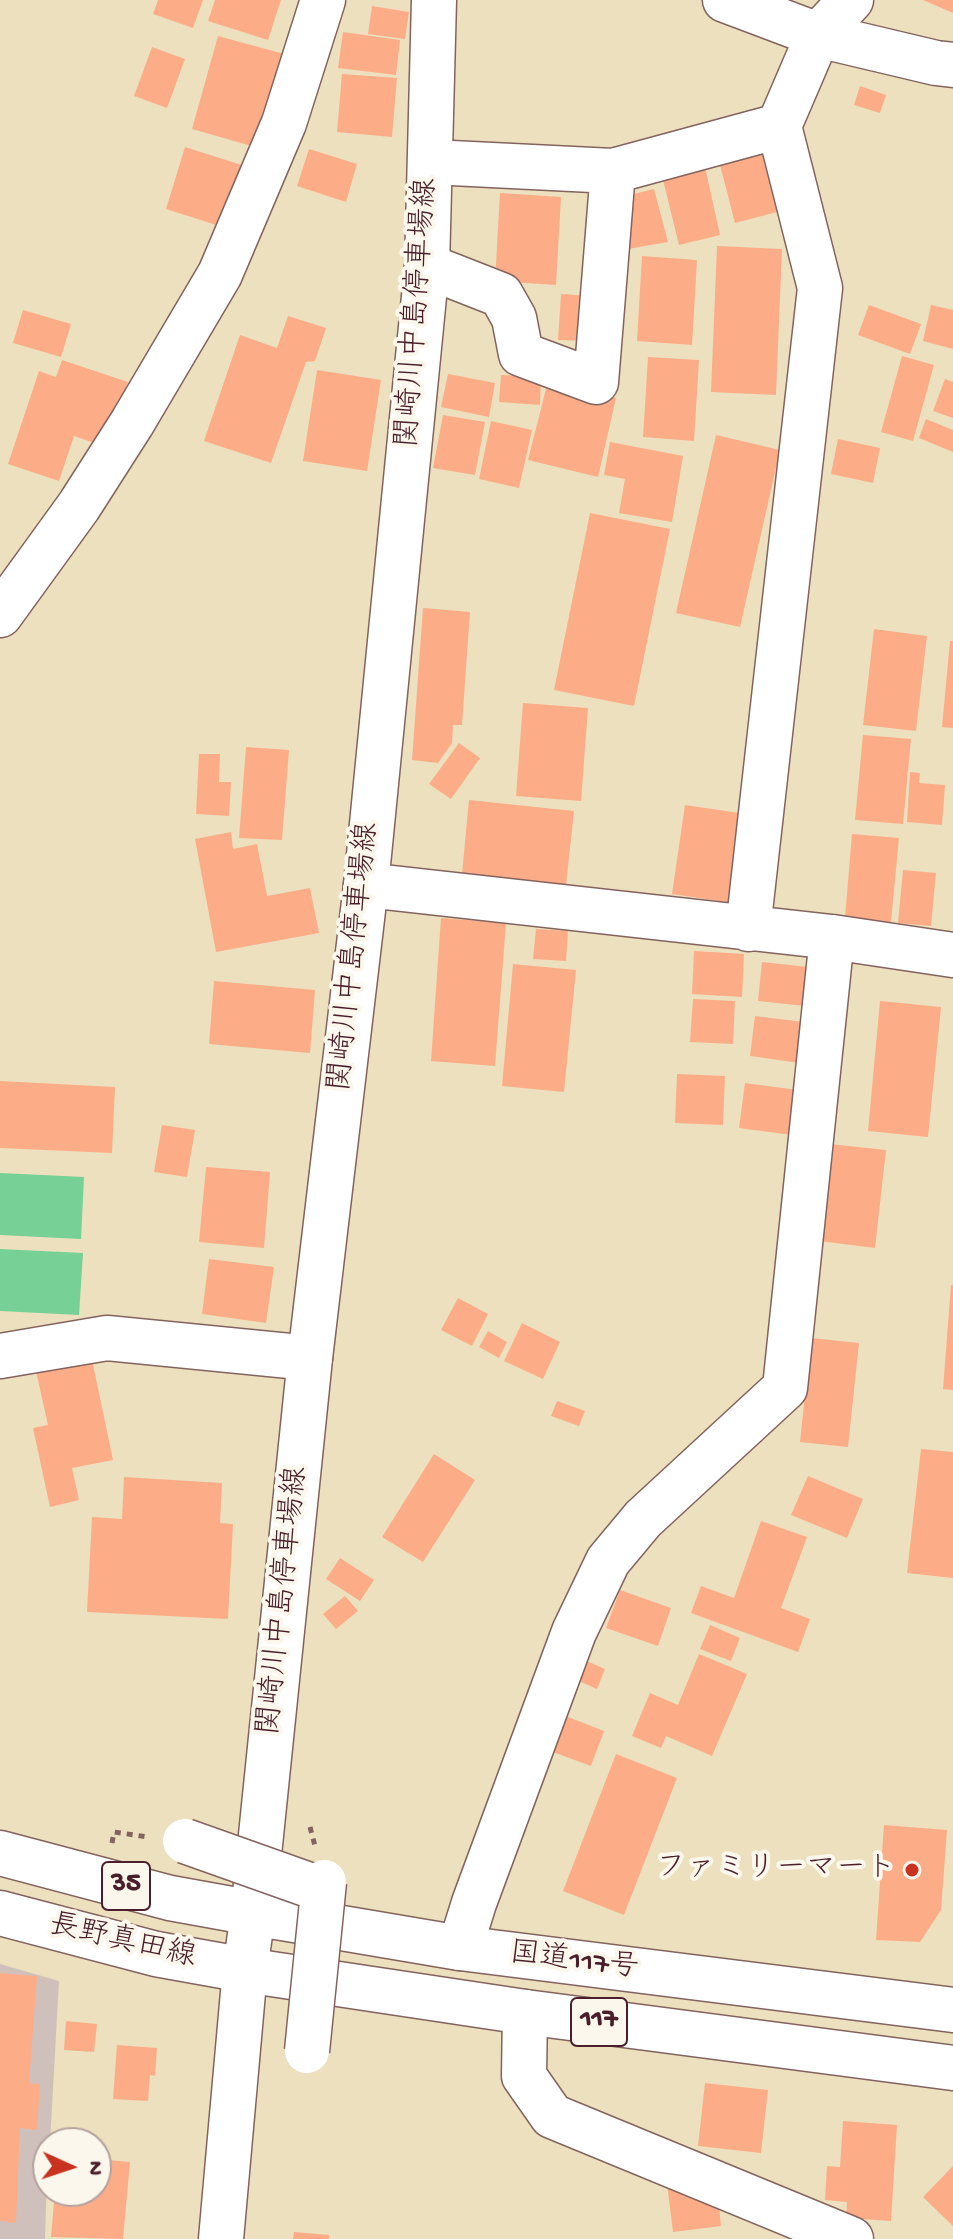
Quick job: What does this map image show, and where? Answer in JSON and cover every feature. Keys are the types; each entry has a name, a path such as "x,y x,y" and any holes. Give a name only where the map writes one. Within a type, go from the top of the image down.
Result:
{"main road":[{"path":"0,615 79,506 220,274 284,123 323,0"},
{"name":"関崎川中島停車場線","path":"253,1913 310,1358 366,885 427,266 434,0"},
{"path":"725,0 818,35 953,65"},
{"path":"748,929 820,288 779,126 818,35 851,0"},
{"path":"431,162 613,171 779,126"},
{"path":"427,266 501,295 514,318 521,354 596,382 613,171"},
{"path":"366,885 832,937 953,955"},
{"path":"460,1948 574,1632 608,1561 643,1519 785,1388 832,937"},
{"path":"0,1356 107,1338 310,1358"},
{"path":"185,1841 324,1886 307,2051"},
{"name":"長野真田線","path":"0,1853 170,1898 253,1913"},
{"name":"長野真田線","path":"0,1913 156,1954 245,1970"},
{"path":"221,2239 253,1913"},
{"name":"国道117号","path":"253,1913 460,1948 953,2010"},
{"name":"国道117号","path":"245,1970 525,2012 953,2068"},
{"path":"525,2012 524,2076 552,2116 851,2239"}],"shaded area":[{"path":"0,1964 59,1981 51,2127 32,2127 32,2207 46,2207 45,2239 0,2239"}],"green space":[{"path":"0,1173 84,1177 81,1239 0,1235"},
{"path":"0,1249 83,1253 79,1315 0,1311"}],"building":[{"path":"158,0 203,0 193,28 153,14"},
{"path":"215,0 281,0 268,40 208,21"},
{"path":"923,0 953,0 953,13"},
{"path":"372,6 409,12 405,39 368,34"},
{"path":"343,32 400,40 396,75 338,68"},
{"path":"218,36 288,55 262,149 192,129"},
{"path":"152,47 185,59 167,108 134,96"},
{"path":"342,74 397,78 392,137 337,132"},
{"path":"860,86 886,95 880,113 854,105"},
{"path":"185,147 248,167 229,229 166,209"},
{"path":"309,149 357,164 346,202 297,186"},
{"path":"761,150 777,212 735,223 719,161"},
{"path":"705,167 720,235 679,245 663,180"},
{"path":"654,189 668,242 628,249 617,198"},
{"path":"500,193 561,197 556,285 495,281"},
{"path":"717,246 782,249 776,395 711,392"},
{"path":"642,256 697,260 692,345 637,341"},
{"path":"561,294 592,296 589,341 558,340"},
{"path":"869,305 921,324 910,354 858,335"},
{"path":"931,305 953,310 953,349 923,341"},
{"path":"23,310 71,324 61,357 13,343"},
{"path":"288,316 326,328 315,361 306,362 271,463 204,441 240,335 277,348"},
{"path":"902,356 934,365 913,441 881,432"},
{"path":"648,357 699,360 694,441 643,437"},
{"path":"62,360 128,382 106,447 74,436 59,481 8,464 39,371 56,377"},
{"path":"317,370 381,380 367,471 303,461"},
{"path":"448,374 495,383 489,417 441,407"},
{"path":"501,375 541,377 540,405 499,402"},
{"path":"945,379 953,382 953,418 933,411"},
{"path":"548,381 616,398 598,477 528,460"},
{"path":"443,415 485,422 475,475 433,468"},
{"path":"926,419 953,430 953,452 919,438"},
{"path":"491,421 532,430 519,488 479,479"},
{"path":"716,435 780,450 740,627 676,613"},
{"path":"838,439 880,448 873,483 831,474"},
{"path":"610,442 683,456 672,522 619,513 625,479 604,475"},
{"path":"590,513 670,529 634,706 554,690"},
{"path":"423,608 470,612 462,725 453,725 452,743 438,763 412,760"},
{"path":"874,629 927,636 916,731 863,725"},
{"path":"950,641 953,641 953,728 942,727"},
{"path":"523,703 588,708 581,801 516,796"},
{"path":"863,735 911,739 903,824 855,820"},
{"path":"459,743 480,758 451,799 429,784"},
{"path":"246,747 289,750 282,840 239,838"},
{"path":"199,754 220,754 219,782 231,782 229,816 196,814"},
{"path":"910,772 920,773 919,783 945,785 942,825 907,822"},
{"path":"469,800 574,811 566,885 462,874"},
{"path":"685,805 746,814 733,903 672,894"},
{"path":"231,832 233,849 257,844 267,896 310,888 319,933 216,952 195,839"},
{"path":"852,834 899,838 891,922 845,918"},
{"path":"903,870 936,873 931,926 898,923"},
{"path":"441,918 506,923 495,1066 431,1061"},
{"path":"536,929 568,931 566,961 533,959"},
{"path":"694,951 744,954 742,997 692,994"},
{"path":"762,962 808,967 805,1006 758,1001"},
{"path":"513,964 576,970 564,1092 502,1086"},
{"path":"214,981 315,990 310,1053 209,1044"},
{"path":"693,999 735,1001 733,1044 690,1042"},
{"path":"880,1001 941,1007 928,1137 868,1131"},
{"path":"755,1016 804,1022 800,1063 750,1056"},
{"path":"677,1074 725,1076 723,1125 675,1123"},
{"path":"0,1081 115,1087 112,1153 0,1148"},
{"path":"745,1083 798,1090 792,1135 739,1128"},
{"path":"162,1125 195,1130 187,1177 154,1172"},
{"path":"830,1144 886,1150 875,1248 819,1241"},
{"path":"206,1167 270,1172 264,1248 199,1242"},
{"path":"209,1259 274,1267 266,1323 202,1314"},
{"path":"953,1285 953,1390 943,1389"},
{"path":"458,1298 488,1314 472,1346 441,1330"},
{"path":"522,1323 560,1342 543,1379 504,1361"},
{"path":"488,1331 507,1342 499,1358 479,1347"},
{"path":"811,1338 859,1343 848,1447 800,1442"},
{"path":"90,1350 113,1460 72,1468 79,1500 50,1507 33,1428 48,1425 34,1362"},
{"path":"557,1401 585,1411 579,1426 551,1416"},
{"path":"921,1449 953,1452 953,1578 907,1573"},
{"path":"434,1454 475,1480 423,1562 382,1537"},
{"path":"808,1476 863,1499 847,1538 791,1515"},
{"path":"124,1477 222,1483 220,1523 233,1524 228,1619 87,1612 92,1517 122,1519"},
{"path":"761,1521 807,1537 781,1608 810,1619 798,1652 691,1613 701,1586 734,1598"},
{"path":"340,1558 374,1580 360,1601 326,1579"},
{"path":"620,1590 671,1608 658,1646 606,1628"},
{"path":"345,1596 358,1611 336,1629 323,1614"},
{"path":"710,1625 740,1638 731,1661 700,1649"},
{"path":"699,1654 747,1674 712,1756 666,1736 661,1748 632,1736 650,1693 678,1705"},
{"path":"582,1659 605,1669 597,1689 574,1679"},
{"path":"555,1712 604,1731 591,1766 542,1748"},
{"path":"616,1754 677,1778 624,1915 563,1891"},
{"name":"ファミリーマート","path":"884,1825 947,1830 941,1910 920,1942 876,1940"},
{"path":"0,1973 37,1976 29,2083 40,2084 37,2127 20,2128 16,2223 0,2221"},
{"path":"66,2021 97,2024 94,2052 64,2050"},
{"path":"117,2045 157,2048 155,2076 150,2075 148,2101 113,2099"},
{"path":"705,2083 768,2090 761,2153 698,2146"},
{"path":"843,2121 897,2125 891,2221 846,2218 847,2202 825,2200 827,2166 840,2167"},
{"path":"112,2160 130,2162 123,2239 51,2237 54,2207 112,2207"},
{"path":"953,2166 953,2226 923,2197"},
{"path":"667,2184 718,2198 721,2226 673,2232"},
{"path":"294,2232 329,2235 329,2239 293,2239"}],"place":[{"name":"ファミリーマート","path":"912,1870"}]}
